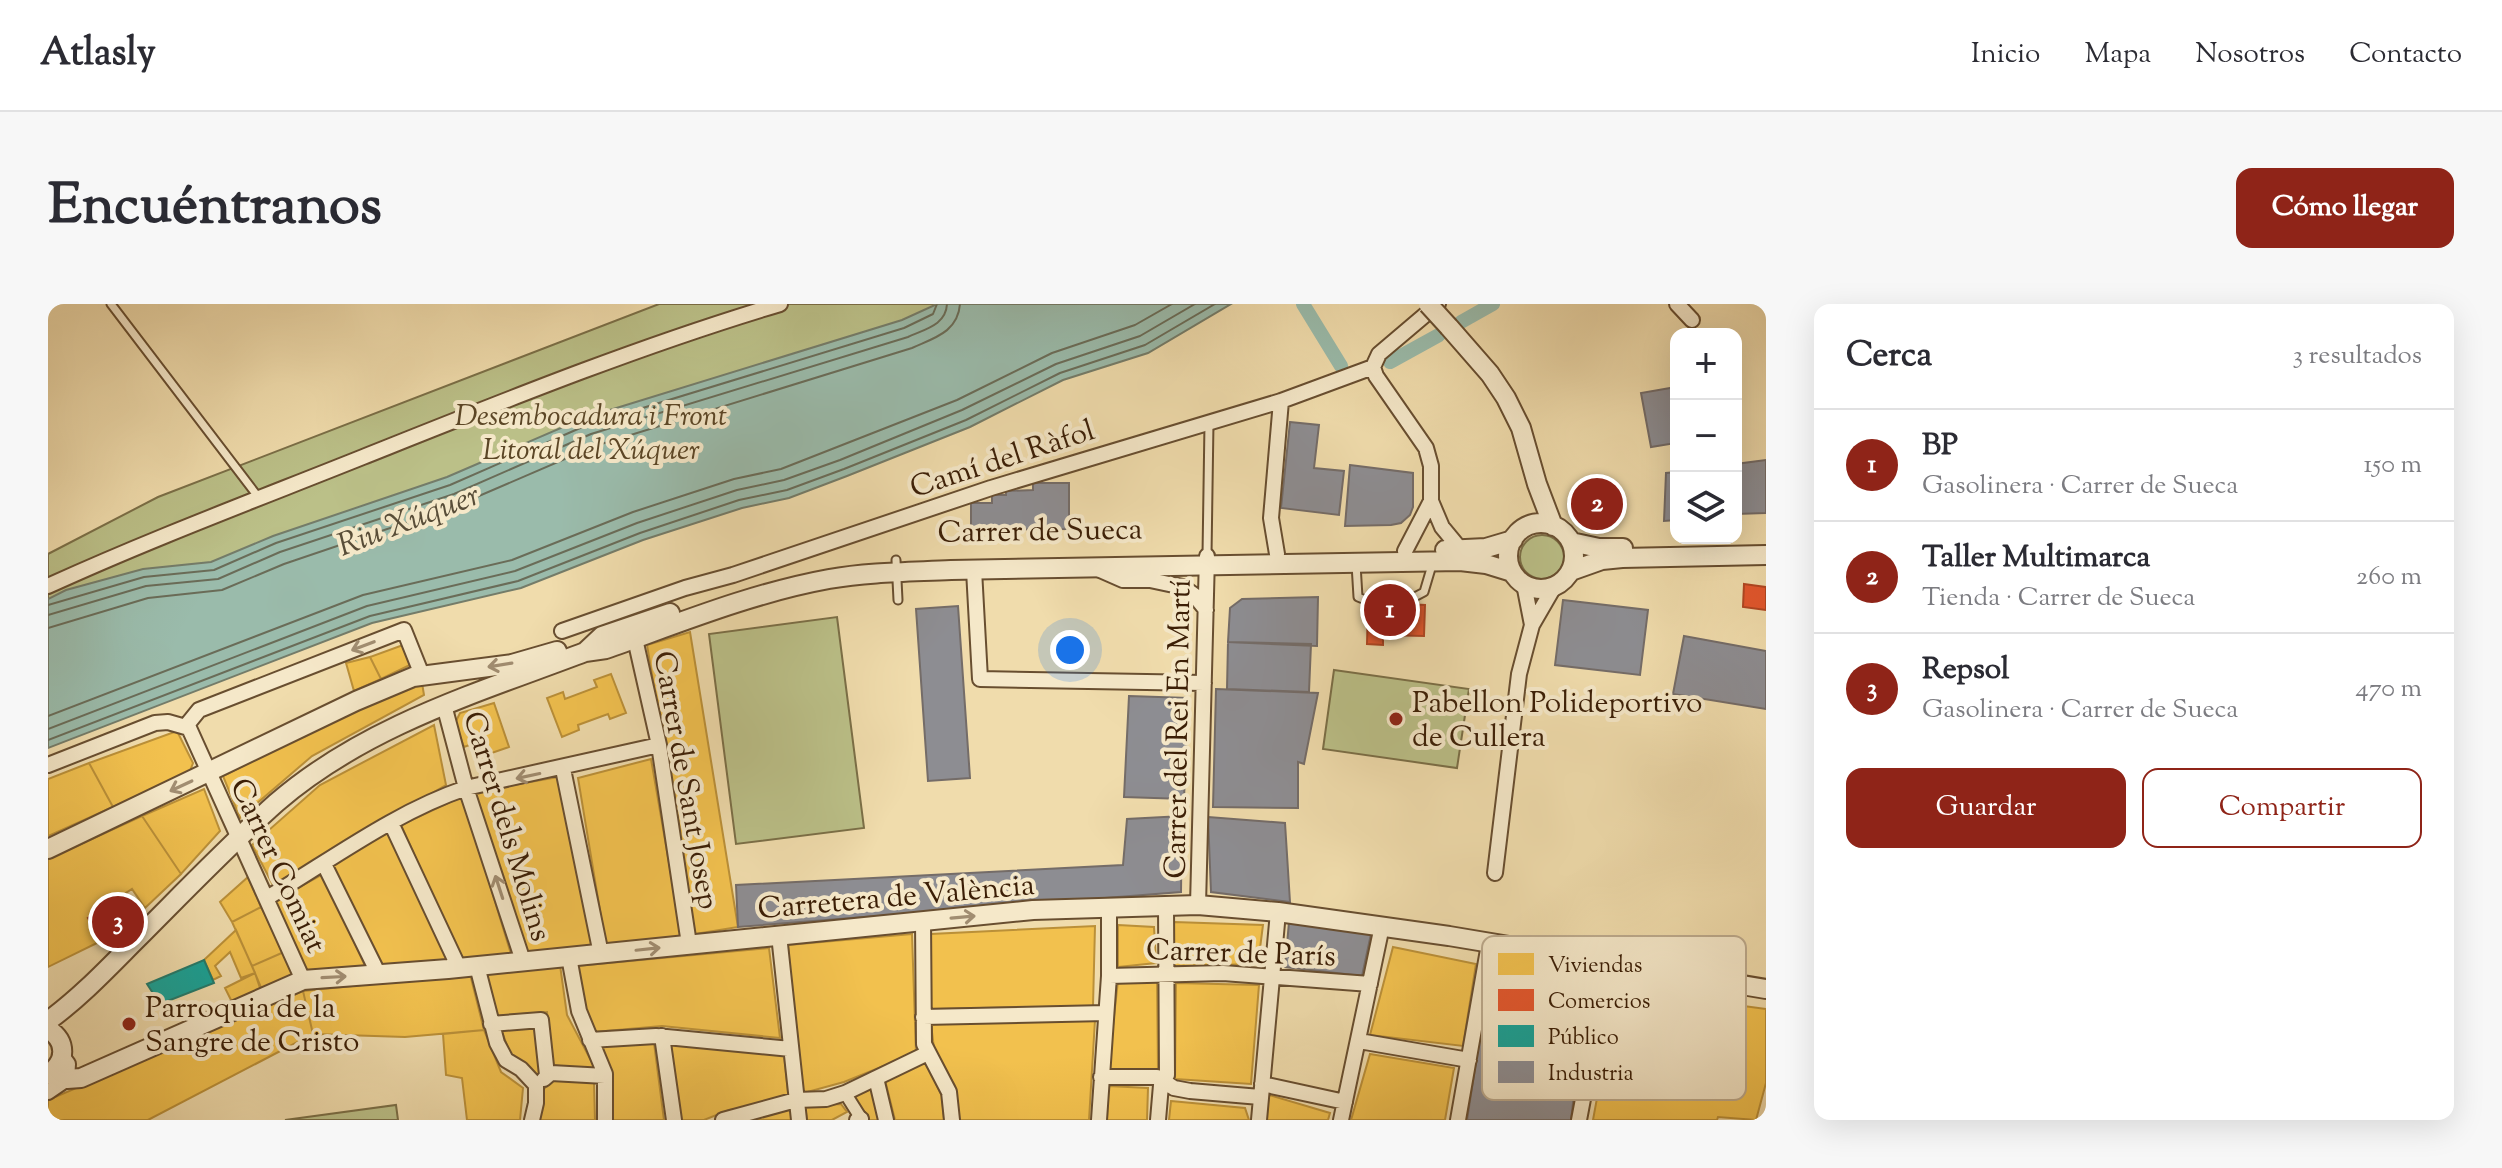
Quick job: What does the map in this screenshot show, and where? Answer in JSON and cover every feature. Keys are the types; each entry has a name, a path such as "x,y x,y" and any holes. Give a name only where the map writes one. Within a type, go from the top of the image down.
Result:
{"street":[{"path":"48,586 126,550 543,386 780,304"},
{"path":"1428,304 1490,374 1506,398 1521,428 1553,526"},
{"name":"Camí del Ràfol","path":"562,631 991,488 1281,401 1373,367 1379,354 1438,304"},
{"path":"1677,304 1692,320"},
{"path":"1373,367 1376,376 1426,448 1431,466 1431,501 1442,527 1461,550"},
{"path":"1277,554 1271,518 1281,401"},
{"path":"1532,625 1509,551 1519,534 1537,484"},
{"path":"1405,551 1431,501"},
{"path":"1519,534 1544,523 1561,529 1571,542 1574,562 1571,571"},
{"name":"Carrer de Sueca","path":"896,566 974,570 1097,569 1277,554 1486,548 1519,534"},
{"path":"1571,542 1613,549 1766,545"},
{"path":"1495,873 1519,674 1532,625 1554,587 1571,571 1602,560 1766,555"},
{"name":"Carrer de Sueca","path":"585,652 602,636 634,632 790,587 896,566 1433,561 1486,564 1518,578"},
{"name":"Carrer del Rei En Martí","path":"1198,905 1207,562"},
{"path":"1097,569 1123,580 1150,580 1183,587 1206,610"},
{"path":"974,570 980,679 1204,683"},
{"path":"1518,578 1544,589 1554,587"},
{"path":"48,765 155,723 186,726 199,710 404,630 422,675"},
{"name":"Carrer de Sueca","path":"51,1029 67,1007 278,802 342,754 444,705 585,652 606,649 634,632"},
{"name":"Carrer de Sant Josep","path":"634,632 659,745 689,944"},
{"path":"48,849 356,701 422,675 512,664 602,636"},
{"name":"Carrer dels Molins","path":"444,705 466,788 523,961"},
{"name":"Carrer Comiat","path":"186,726 192,732 303,980"},
{"path":"267,898 439,797 466,788 563,769 659,745"},
{"path":"563,769 601,954"},
{"path":"391,823 468,967 506,1060 521,1069 536,1087"},
{"path":"324,864 379,975"},
{"name":"Carretera de València","path":"54,1076 81,1078 303,980 468,967 1033,910 1198,905 1278,912 1482,943"},
{"path":"1158,1120 1161,1085 1167,1075 1166,907"},
{"path":"1099,1120 1109,976 1109,909"},
{"path":"1259,1120 1278,912"},
{"path":"923,921 924,1044 949,1092 952,1120"},
{"path":"1341,1120 1382,926"},
{"path":"779,935 799,1120"},
{"path":"569,957 579,1011 605,1076 605,1120"},
{"name":"Carrer de París","path":"1109,976 1166,973 1272,976 1370,984"},
{"path":"1458,1120 1482,985"},
{"name":"Carretera de València","path":"1746,986 1766,989"},
{"path":"48,1012 67,1007"},
{"path":"923,1017 1106,1013"},
{"path":"491,1024 541,1020 547,1075"},
{"path":"48,1092 62,1056 51,1029"},
{"path":"590,1040 662,1036 791,1049"},
{"path":"662,1036 674,1120"},
{"path":"1359,1041 1469,1060"},
{"path":"723,1120 796,1100 826,1099 845,1093 928,1053"},
{"path":"532,1120 536,1087 547,1075 605,1076"},
{"path":"1101,1077 1157,1077 1174,1088 1190,1091 1261,1090 1345,1102"},
{"path":"876,1078 886,1120"},
{"path":"845,1093 860,1120"},
{"path":"1579,1120 1583,1100"}],"lane":[{"path":"111,304 259,498"},
{"path":"1207,562 1209,421"},
{"path":"1356,564 1358,597 1390,610 1424,592 1433,561"},
{"path":"896,566 898,600"}],"green space":[{"name":"Desembocadura i Front Litoral del Xúquer","path":"659,304 1180,304 48,717 48,554 158,497"},
{"path":"1542,535 1557,542 1564,557 1557,572 1542,579 1527,572 1520,557 1527,542"},
{"path":"837,617 864,828 736,844 709,634"},
{"name":"Pabellon Polideportivo de Cullera","path":"1334,670 1469,689 1457,768 1323,749"},
{"path":"396,1105 398,1120 285,1120"}],"water":[{"name":"Desembocadura i Front Litoral del Xúquer","path":"937,304 1231,304 1148,353 1063,380 970,427 789,498 742,508 643,540 521,588 372,623 48,748 48,599 66,590 143,569 211,562 273,536 447,477 584,418 902,320"}],"building: Viviendas":[{"path":"690,632 738,927 695,934 647,645"},
{"path":"403,645 412,664 381,679 370,657"},
{"path":"370,657 381,679 354,691 346,663"},
{"path":"611,674 626,713 610,719 608,714 578,725 579,730 562,737 547,698 563,692 565,699 597,687 594,680"},
{"path":"422,683 424,695 312,756 240,818 223,776 362,706"},
{"path":"494,703 509,747 483,756 478,742 464,747 455,723 460,713"},
{"path":"434,725 446,785 273,885 252,845 320,785"},
{"path":"177,731 193,763 190,771 113,807 89,763"},
{"path":"651,759 682,938 606,947 578,778"},
{"path":"89,763 113,807 48,836 48,779"},
{"path":"558,777 594,947 527,953 474,792"},
{"path":"204,789 220,831 181,874 142,816"},
{"path":"463,796 511,954 461,959 401,825"},
{"path":"142,816 181,874 145,908 132,889 88,918 103,940 48,967 48,859"},
{"path":"389,832 450,962 381,969 331,865"},
{"path":"323,874 366,968 308,972 274,901"},
{"path":"248,877 261,907 232,922 220,902"},
{"path":"261,907 284,952 252,966 232,922"},
{"path":"1174,922 1263,925 1258,964 1174,966"},
{"path":"1118,925 1154,927 1156,963 1118,967"},
{"path":"1095,926 1093,1006 929,1009 931,934"},
{"path":"236,930 255,973 241,978 230,952 215,966 221,976 213,980 204,960"},
{"path":"912,934 916,1053 844,1082 800,1094 788,945"},
{"path":"1393,947 1476,964 1463,1046 1370,1035"},
{"path":"769,948 780,1038 662,1026 594,1032 576,966"},
{"path":"284,952 294,978 262,990 252,966"},
{"path":"560,965 567,1015 596,1070 552,1065 547,1012 497,1016 485,971"},
{"path":"255,973 260,988 233,1004 225,988"},
{"path":"470,974 484,1030 405,1037 313,1034 303,991"},
{"path":"1157,979 1158,1069 1108,1070 1118,981"},
{"path":"1176,983 1259,985 1251,1084 1175,1079"},
{"path":"303,991 313,1034 148,1120 52,1120 48,1100"},
{"path":"1746,1006 1766,1009 1766,1083 1756,1120 1718,1117 1717,1120 1593,1120 1597,1100 1746,1100"},
{"path":"1095,1020 1089,1120 959,1120 955,1086 934,1048 931,1024"},
{"path":"535,1028 542,1072 539,1078 511,1056 501,1029"},
{"path":"484,1030 501,1072 523,1088 520,1120 467,1120 462,1078 446,1075 443,1034"},
{"path":"654,1043 664,1120 611,1120 599,1045"},
{"path":"671,1044 784,1055 789,1102 729,1110 704,1120 679,1120"},
{"path":"1370,1054 1454,1068 1445,1120 1351,1120"},
{"path":"925,1061 942,1096 944,1120 895,1120 885,1080"},
{"path":"553,1078 594,1082 595,1120 539,1120 544,1089"},
{"path":"1108,1086 1148,1088 1147,1120 1107,1120"},
{"path":"871,1089 882,1120 868,1120 849,1099"},
{"path":"1269,1095 1330,1113 1328,1120 1266,1120"},
{"path":"1171,1101 1245,1108 1249,1120 1169,1120"},
{"path":"841,1104 847,1112 832,1120 807,1120 805,1105"},
{"path":"793,1106 794,1120 741,1120"}],"building: Comercios":[{"path":"1744,584 1766,587 1766,610 1743,607"},
{"path":"1404,604 1425,605 1424,636 1383,635 1383,645 1367,644 1368,607 1403,608"},
{"path":"120,897 134,919 103,940 88,918"}],"building: Público":[{"path":"204,960 214,983 160,1004 147,984"}],"building: Industria":[{"path":"1670,388 1670,444 1651,447 1641,393"},
{"path":"1290,422 1319,425 1314,468 1344,471 1339,515 1281,508"},
{"path":"1766,460 1766,513 1742,514 1742,463"},
{"path":"1350,465 1413,473 1413,507 1410,515 1401,523 1391,525 1345,526"},
{"path":"1666,473 1670,473 1670,520 1664,521"},
{"path":"1033,483 1069,483 1069,529 971,530 971,503 992,503 992,495 1006,495 1006,491 1033,490"},
{"path":"1318,597 1317,646 1228,642 1230,608 1242,599"},
{"path":"1563,600 1648,610 1640,675 1555,665"},
{"path":"958,606 970,778 928,781 916,609"},
{"path":"1684,636 1766,651 1766,709 1673,694"},
{"path":"1228,642 1311,644 1309,692 1227,689"},
{"path":"1216,689 1318,693 1304,764 1298,762 1298,808 1213,807"},
{"path":"1129,696 1188,698 1184,799 1124,797"},
{"path":"1182,816 1181,892 738,927 736,885 1123,865 1127,819"},
{"path":"1208,817 1285,823 1290,902 1211,892"},
{"path":"1289,922 1371,934 1362,976 1285,967"},
{"path":"1482,1023 1482,1100 1573,1100 1571,1120 1467,1120"}],"waterway":[{"path":"1303,304 1341,366"},
{"path":"1461,322 1493,304"},
{"path":"1390,362 1439,335"}],"place":[{"name":"Taller Multimarca","path":"1597,504"},
{"name":"BP","path":"1390,610"},
{"name":"Pabellon Polideportivo de Cullera","path":"1396,719"},
{"name":"Repsol","path":"118,922"},
{"name":"Parroquia de la Sangre de Cristo","path":"129,1024"}],"water label":[{"name":"Riu Xúquer","path":"408,519"}]}
